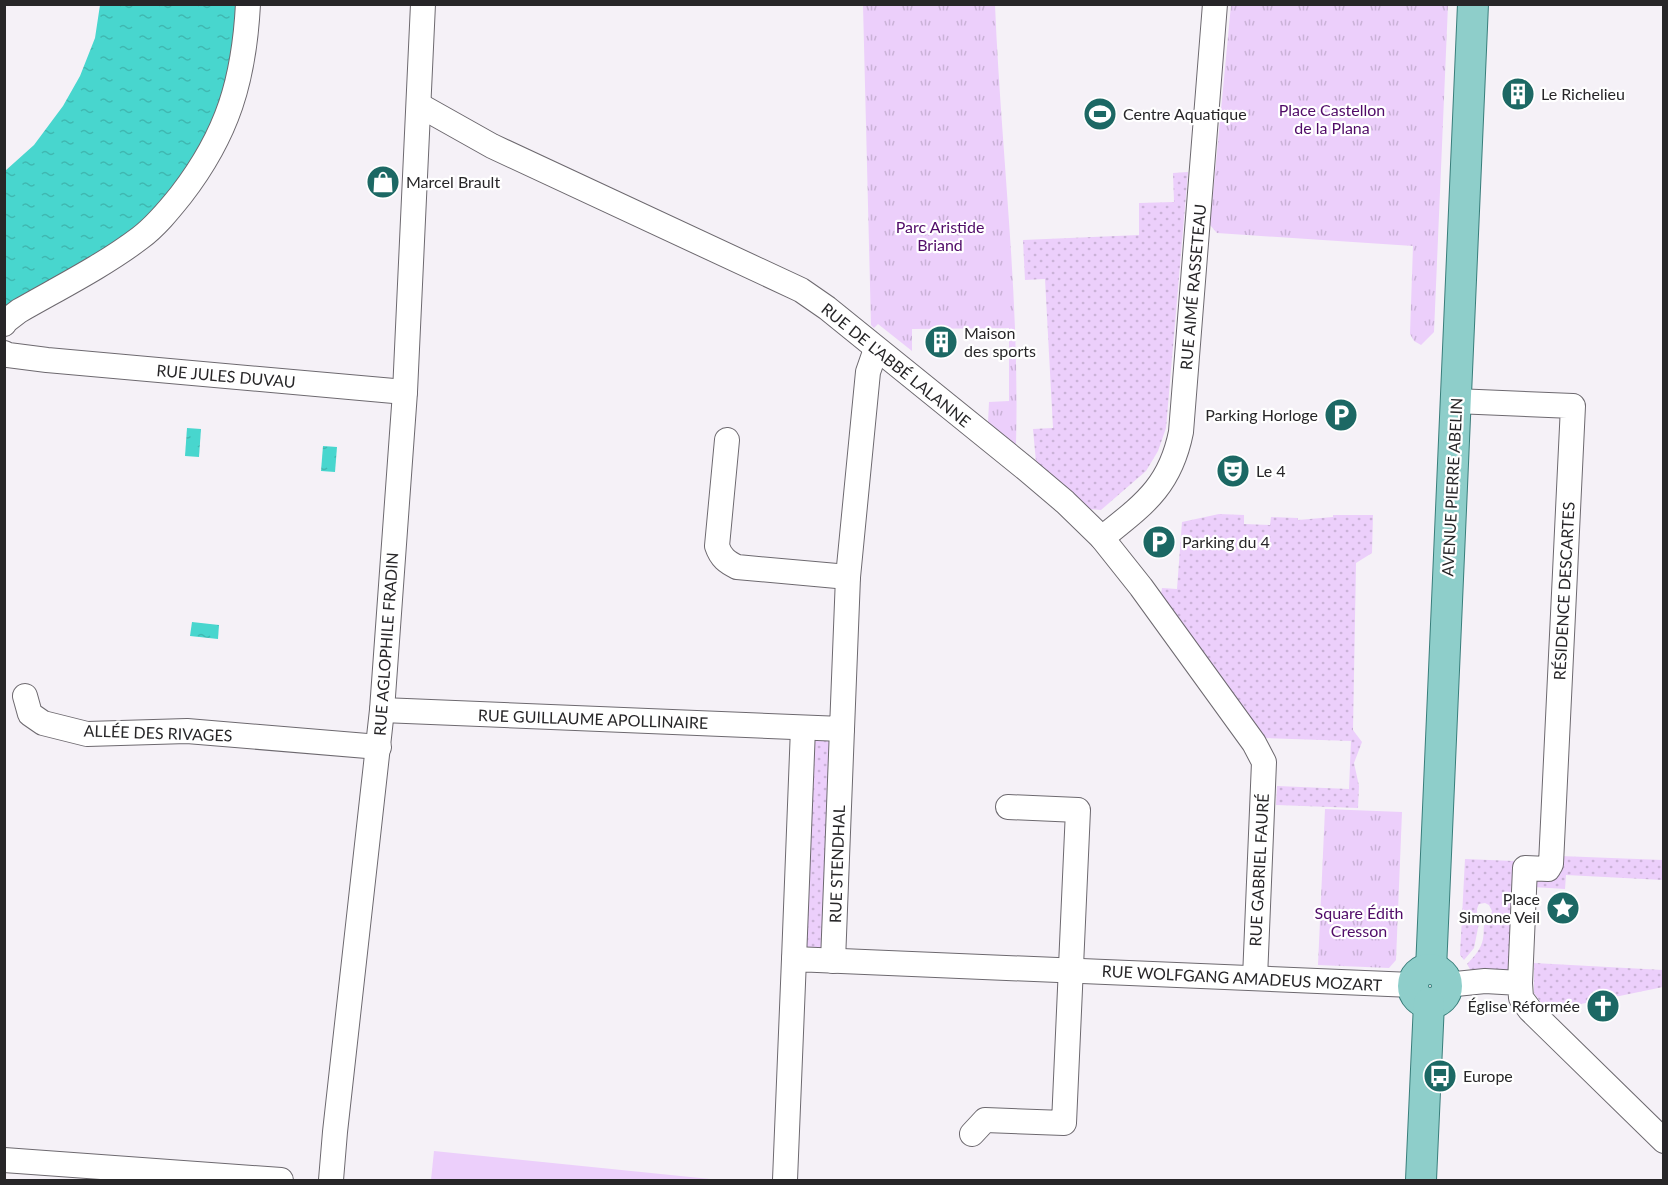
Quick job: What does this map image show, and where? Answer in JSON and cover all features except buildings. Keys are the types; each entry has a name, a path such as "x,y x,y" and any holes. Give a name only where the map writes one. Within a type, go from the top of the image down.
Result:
{"main road":[{"name":"AVENUE PIERRE ABELIN","path":"1421,1180 1473,4"}],"street":[{"path":"4,324 19,311 141,237 167,212 190,183 229,113 242,66 248,4"},
{"name":"RUE AGLOPHILE FRADIN","path":"331,1180 382,710 405,392 423,4"},
{"name":"RUE AIMÉ RASSETEAU","path":"1102,538 1146,502 1169,472 1177,452 1181,432 1198,241 1215,4"},
{"name":"RUE DE L'ABBÉ LALANNE","path":"419,105 492,146 801,290 827,308 1041,482 1102,538 1254,743 1264,762"},
{"name":"RUE STENDHAL","path":"833,961 848,577 868,372 876,349"},
{"name":"RUE JULES DUVAU","path":"4,352 8,355 46,360 405,392"},
{"name":"RÉSIDENCE DESCARTES","path":"1455,401 1573,406 1551,864 1548,869 1525,868 1520,983"},
{"path":"727,440 717,546 719,554 737,567 848,577"},
{"name":"ALLÉE DES RIVAGES","path":"25,696 30,714 43,723 87,734 188,731 379,747"},
{"name":"RUE GUILLAUME APOLLINAIRE","path":"382,710 804,728"},
{"path":"785,1180 804,728 842,729"},
{"name":"RUE GABRIEL FAURÉ","path":"1254,978 1264,762"},
{"path":"972,1134 985,1120 1064,1123 1078,810 1008,807"},
{"path":"794,959 833,961"},
{"name":"RUE WOLFGANG AMADEUS MOZART","path":"833,961 1430,986 1485,981 1520,983"},
{"path":"1520,983 1521,998 1530,1010 1664,1141"},
{"path":"4,1160 281,1180"}],"green space":[{"name":"Parc Aristide Briand","path":"863,5 995,5 1013,280 1016,445 988,422 989,402 1009,401 1009,328 912,329 912,351 878,324 874,328 871,325"},
{"name":"Place Castellon de la Plana","path":"1231,5 1448,5 1434,332 1421,345 1414,341 1410,334 1413,246 1217,233 1210,225"},
{"path":"1188,172 1166,428 1158,451 1146,471 1101,510 1089,509 1036,462 1033,429 1053,428 1045,279 1025,280 1023,240 1139,235 1139,203 1174,202 1173,173"},
{"path":"1219,514 1244,515 1244,524 1270,525 1271,517 1298,518 1298,520 1333,517 1333,515 1373,515 1372,553 1356,563 1353,730 1362,742 1354,763 1359,786 1358,808 1276,805 1277,786 1349,789 1351,741 1265,738 1161,594 1162,588 1177,589 1182,522"},
{"path":"811,739 832,739 825,949 806,952 801,944"},
{"name":"Square Édith Cresson","path":"1325,809 1402,812 1396,960 1389,968 1318,965"},
{"path":"1560,856 1663,860 1663,880 1566,875 1565,889 1533,887 1534,882"},
{"path":"1465,859 1514,861 1507,971 1471,971 1467,964 1481,946 1484,924 1492,911 1485,903 1479,904 1477,908 1480,918 1474,948 1464,960 1460,955"},
{"path":"1534,963 1663,970 1663,987 1547,1011 1534,993"},
{"path":"434,1151 720,1180 431,1180"}],"water":[{"path":"100,5 239,5 234,64 219,114 179,184 138,230 5,308 5,171 34,145 63,106 80,76 95,38"},
{"path":"187,428 201,429 199,457 185,456"},
{"path":"323,446 337,447 335,472 321,471"},
{"path":"192,622 219,625 218,639 190,636"}],"place":[{"name":"Le Richelieu","path":"1518,94"},
{"name":"Centre Aquatique","path":"1100,114"},
{"name":"Marcel Brault","path":"383,182"},
{"name":"Maison des sports","path":"941,342"},
{"name":"Parking Horloge","path":"1341,415"},
{"name":"Le 4","path":"1233,471"},
{"name":"Parking du 4","path":"1159,542"},
{"name":"Place Simone Veil","path":"1563,908"},
{"name":"Église Réformée","path":"1603,1006"},
{"name":"Europe","path":"1440,1076"}]}
